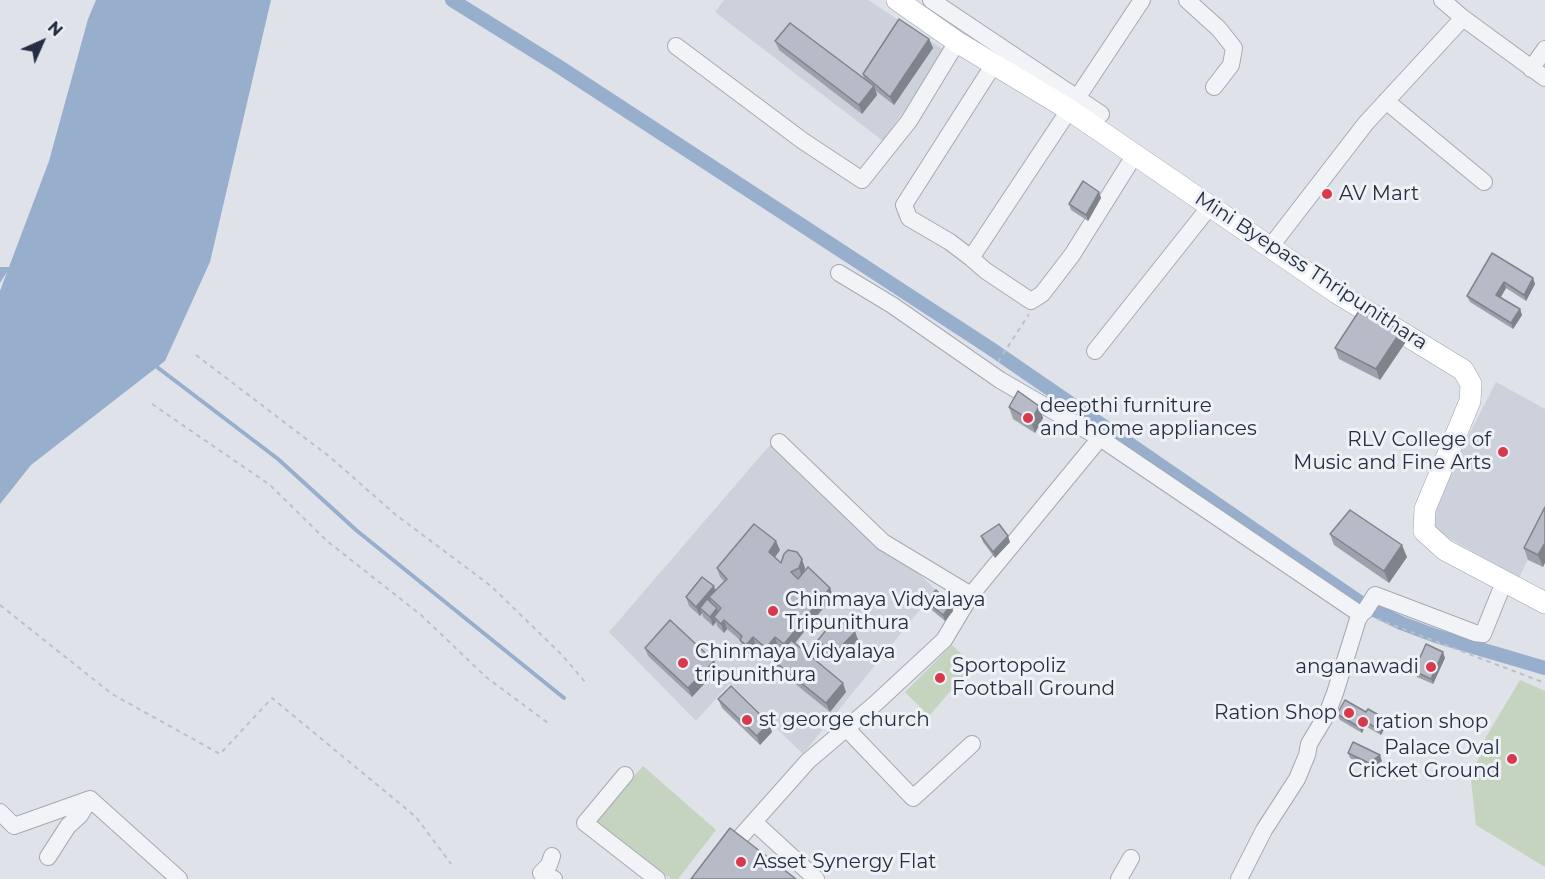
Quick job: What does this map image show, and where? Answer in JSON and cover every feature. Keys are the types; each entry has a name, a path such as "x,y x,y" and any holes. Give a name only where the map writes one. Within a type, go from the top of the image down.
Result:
{"main road":[{"name":"Mini Byepass Thripunithara","path":"897,0 957,42 991,55 1073,104 1134,156 1211,205 1337,293 1453,362 1468,376 1471,384 1470,401 1425,509 1424,531 1445,550 1545,603"}],"street":[{"path":"931,0 991,55 904,206 909,218 950,242 986,271 1031,301 1042,294 1072,255 1134,156"},
{"path":"971,258 1142,0"},
{"path":"1187,0 1220,29 1234,48 1231,65 1214,87"},
{"path":"1442,0 1538,73 1545,49"},
{"path":"1270,246 1365,123 1463,18"},
{"path":"676,46 802,141 862,180 909,121 957,42"},
{"path":"1386,101 1484,182"},
{"path":"1073,104 1101,114"},
{"path":"1095,351 1211,205"},
{"path":"839,273 892,305 1000,380 1100,438 1352,609 1366,609"},
{"path":"703,879 808,761 847,729 944,640 971,595 1100,438"},
{"path":"779,442 883,542 971,595"},
{"path":"1239,879 1264,830 1297,779 1309,744 1327,714 1358,619 1375,595 1483,634 1504,582"},
{"path":"847,729 913,798 972,744"},
{"path":"625,776 585,823 657,879"},
{"path":"0,812 14,826 90,799"},
{"path":"48,857 68,826 80,815 90,799"},
{"path":"90,799 179,879"},
{"path":"754,822 816,879"},
{"path":"552,856 549,865 542,873 554,879"},
{"path":"1119,879 1131,858"}],"path":[{"path":"998,363 1017,334"},
{"path":"196,355 330,457 396,515 491,585 562,655 585,682"},
{"path":"152,404 270,485 327,541 421,615 486,677 548,723"},
{"path":"0,605 112,694 220,754 272,698 416,817 451,864"},
{"path":"1366,609 1545,683"}],"shaded area":[{"path":"724,0 868,0 946,51 883,141 715,12"},
{"name":"RLV College of Music and Fine Arts","path":"1496,382 1545,409 1545,524 1519,578 1433,529 1438,495"},
{"name":"Chinmaya Vidyalaya Tripunithura","path":"776,438 936,590 803,754 730,683 696,721 609,632"}],"green space":[{"name":"Sportopoliz Football Ground","path":"952,645 973,665 929,716 905,692"},
{"name":"Palace Oval Cricket Ground","path":"1520,680 1545,691 1545,867 1476,825 1471,780 1486,737"},
{"path":"643,766 716,830 678,879 671,879 594,819"}],"water":[{"path":"96,0 271,0 210,262 165,361 31,465 0,504 0,291 7,272 0,283 0,267 9,267 49,161 88,19"}],"building":[{"path":"899,19 929,39 890,97 863,74"},
{"path":"790,23 874,86 859,105 775,41"},
{"path":"1083,181 1099,192 1086,215 1069,204"},
{"path":"1492,253 1533,278 1524,295 1504,282 1496,295 1520,309 1511,323 1467,296"},
{"path":"1361,308 1401,331 1376,369 1335,348"},
{"path":"1018,391 1039,406 1031,421 1009,407"},
{"path":"1545,507 1545,543 1538,555 1524,548"},
{"path":"1350,510 1402,545 1384,571 1330,534"},
{"path":"754,524 776,541 769,552 781,563 788,550 797,552 802,559 799,568 791,572 798,579 808,567 830,588 784,644 775,637 766,648 753,637 746,645 740,640 742,636 724,620 721,624 714,617 721,608 709,597 727,579 717,568"},
{"path":"999,524 1008,536 993,552 981,536"},
{"path":"702,577 714,586 696,607 686,597"},
{"path":"936,590 951,605 943,615 926,601"},
{"path":"707,599 717,608 710,617 700,608"},
{"path":"837,617 855,632 833,655 818,640"},
{"name":"Chinmaya Vidyalaya tripunithura","path":"670,620 714,661 688,688 645,648"},
{"path":"791,640 843,683 826,703 769,657 776,648 783,651"},
{"name":"anganawadi","path":"1426,644 1443,652 1431,679 1414,671"},
{"name":"st george church","path":"731,686 769,723 757,736 718,699"},
{"path":"1345,700 1366,712 1368,709 1384,718 1378,729 1363,720 1359,727 1337,714"},
{"path":"1353,742 1380,755 1369,763 1348,753"},
{"path":"730,828 796,879 691,879"}],"waterway":[{"path":"452,0 558,66 990,348 1364,605 1401,623 1436,636 1545,668"},
{"path":"153,364 278,459 356,530 564,698"}],"place":[{"name":"AV Mart","path":"1327,194"},
{"name":"deepthi furniture and home appliances","path":"1028,418"},
{"name":"RLV College of Music and Fine Arts","path":"1503,452"},
{"name":"Chinmaya Vidyalaya Tripunithura","path":"773,611"},
{"name":"Chinmaya Vidyalaya tripunithura","path":"683,663"},
{"name":"anganawadi","path":"1431,667"},
{"name":"Sportopoliz Football Ground","path":"940,678"},
{"name":"Ration Shop","path":"1349,713"},
{"name":"st george church","path":"747,720"},
{"name":"ration shop","path":"1363,722"},
{"name":"Palace Oval Cricket Ground","path":"1512,759"},
{"name":"Asset Synergy Flat","path":"741,862"}]}
